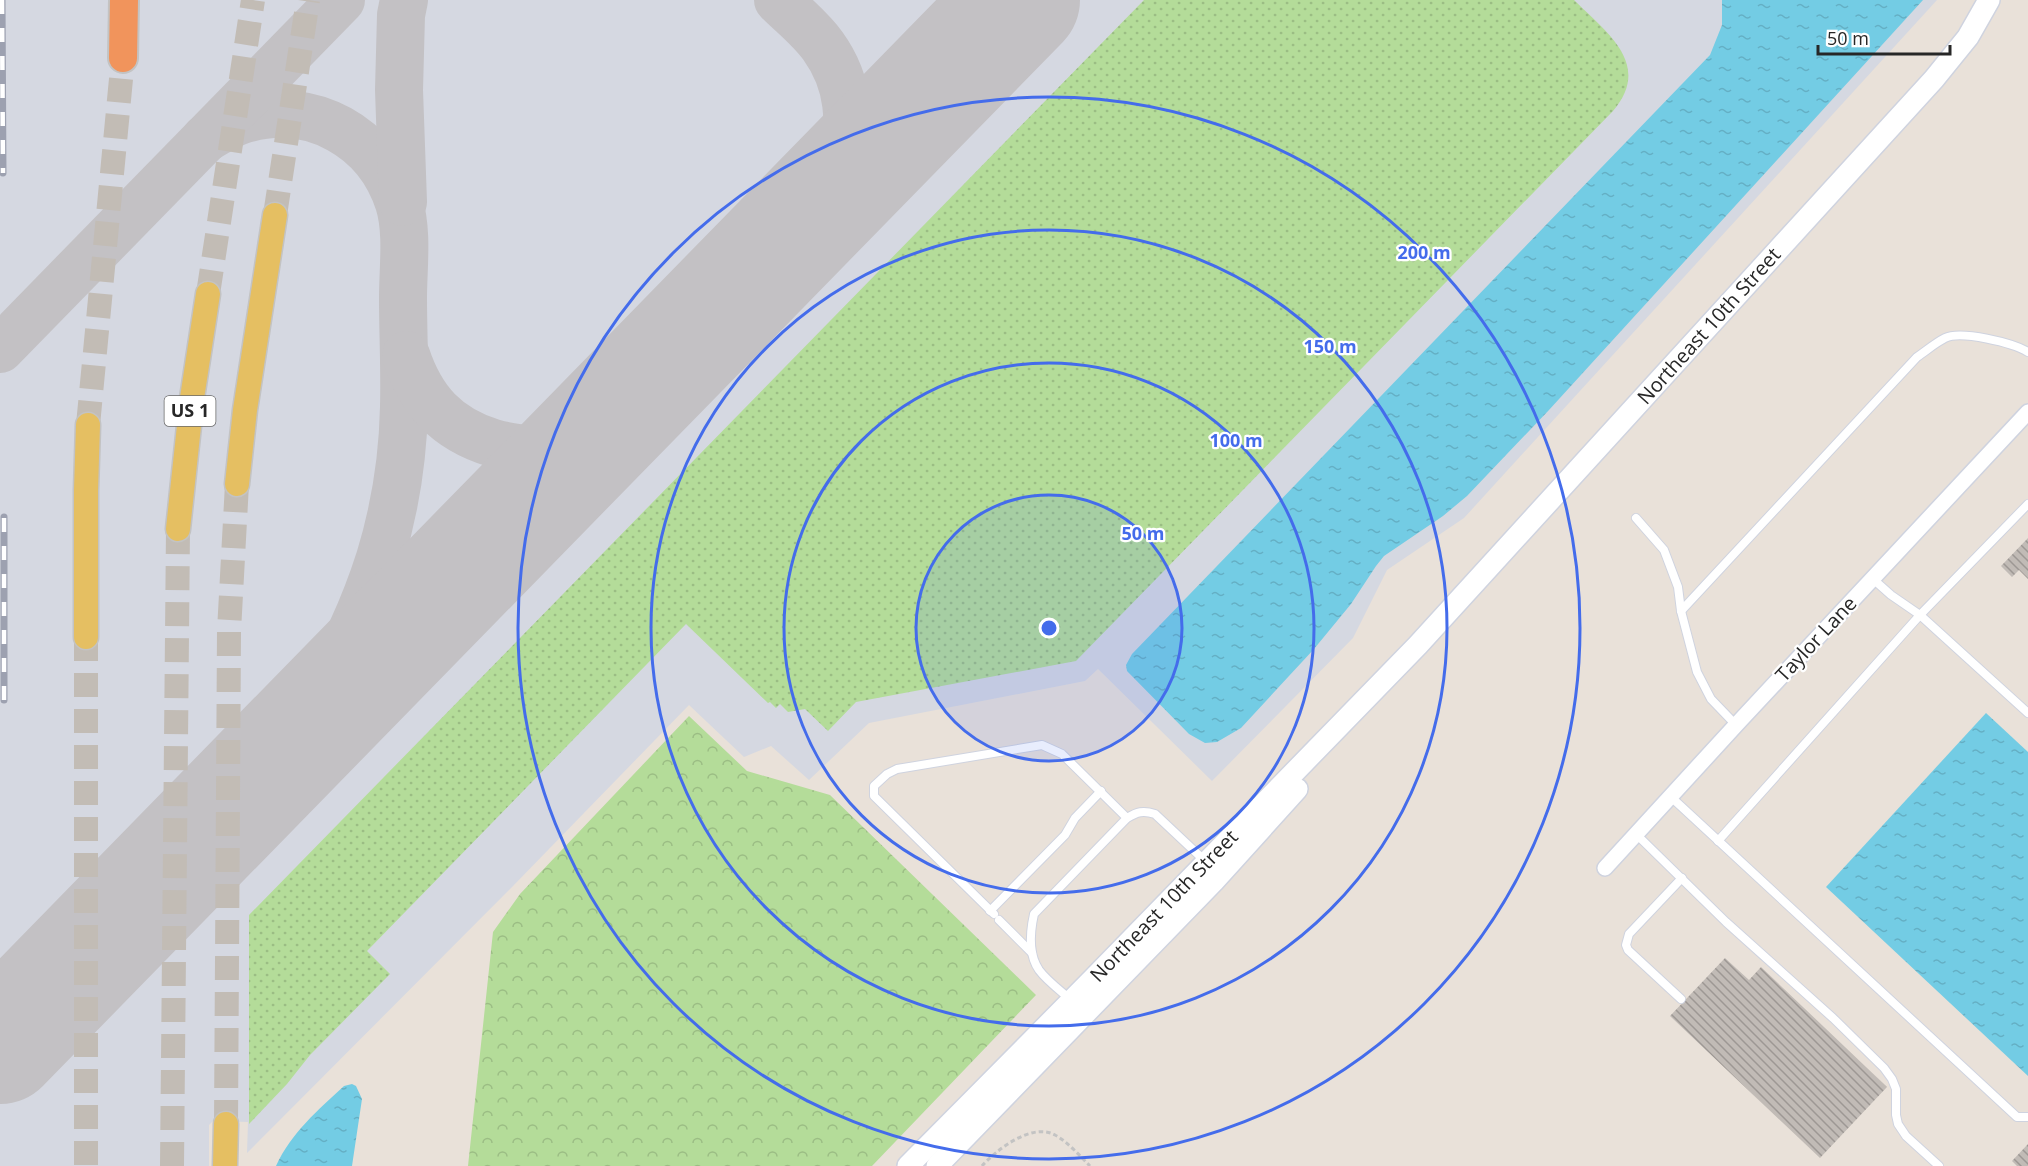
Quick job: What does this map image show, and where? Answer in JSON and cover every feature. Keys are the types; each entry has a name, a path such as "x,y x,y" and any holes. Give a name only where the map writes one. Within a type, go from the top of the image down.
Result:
{"highway":[{"path":"123,57 124,0"}],"main road":[{"path":"123,57 136,0"},
{"path":"237,484 245,410 275,215"},
{"name":"US 1","path":"178,529 190,409 207,294"},
{"path":"86,637 88,425"},
{"path":"225,1166 226,1124"}],"street":[{"name":"Northeast 10th Street","path":"908,1166 1418,645 1934,79 1968,38 1989,0"},
{"name":"Taylor Lane","path":"1605,868 2028,412"},
{"name":"Northeast 10th Street","path":"937,1166 1058,1043 1252,839 1319,765 1418,645"},
{"path":"1058,1043 1073,1012 1072,1001"}],"lane":[{"path":"1681,611 1917,357 1947,337 1977,336 2020,347 2028,352"},
{"path":"1718,840 1920,615 2028,504"},
{"path":"1636,518 1664,550 1678,587 1681,611 1697,672 1711,699 1736,725"},
{"path":"1873,579 1920,615 2028,713"},
{"path":"1034,954 874,796 874,786 887,774 897,769 1042,745 1062,754 1127,818"},
{"path":"994,915 1065,835 1075,818 1101,791"},
{"path":"1671,797 2017,1117 2028,1117"},
{"path":"1072,1001 1039,970 1030,931 1034,914 1127,818 1144,811 1155,814 1207,863"},
{"path":"1636,834 1726,922 1833,1018 1884,1068 1892,1078 1896,1089 1898,1124 1906,1136 1939,1166"},
{"path":"1682,878 1629,934 1626,945 1628,950 1682,999"}],"path":[{"path":"982,1166 994,1153 1012,1141 1038,1131 1053,1133 1090,1166"}],"shaded area":[{"path":"0,0 1937,0 1464,518 1387,570 1353,638 1212,781 1098,669 1085,681 869,723 809,780 771,746 744,757 689,705 514,885 247,1153 248,1122 213,1121 209,1125 209,1166 0,1166"}],"green space":[{"path":"1144,0 1574,0 1611,37 1620,50 1627,64 1628,78 1624,94 1613,111 1076,661 856,702 828,731 805,709 788,712 780,704 776,708 770,702 768,703 686,624 367,951 390,974 310,1055 287,1084 249,1124 249,915"},
{"path":"689,716 747,771 830,795 1036,995 872,1166 468,1166 493,932 520,894"}],"water":[{"path":"1722,0 1923,0 1549,410 1467,496 1443,516 1384,556 1351,604 1314,649 1241,728 1217,742 1205,743 1189,734 1127,671 1126,665 1132,654 1710,55 1722,25"},
{"path":"1986,713 2028,752 2028,1076 1826,887"},
{"path":"352,1084 356,1086 362,1099 352,1166 276,1166 289,1143 306,1123 344,1086"}],"building":[{"path":"2028,538 2028,579 2019,570 2012,577 2001,566"},
{"path":"1725,958 1749,980 1761,967 1887,1087 1820,1158 1670,1016"},
{"path":"2028,1144 2028,1166 2017,1166 2012,1161"}],"taxiway":[{"path":"0,349 341,0"},
{"path":"403,202 399,90 401,15 404,0"},
{"path":"778,0 823,46 839,74 846,105 846,136 835,176 800,225"},
{"path":"953,69 982,28 994,0"},
{"path":"205,139 245,119 270,114 294,115 318,120 339,129 359,142 376,159 389,180 402,214 404,238 402,445 394,502 380,558 353,628 327,678 299,721 240,799"},
{"path":"406,355 419,386 438,411 462,430 500,445 530,449 562,444 581,435 624,405"}],"runway":[{"path":"0,1044 1020,0"}],"tunnel":[{"path":"208,294 253,0"},
{"path":"275,215 308,0"},
{"path":"88,425 123,58"},
{"path":"226,1124 229,631 237,484"},
{"path":"172,1166 178,529"},
{"path":"86,637 86,1166"}],"railway":[{"path":"2,0 3,173"},
{"path":"4,517 4,700"}]}
